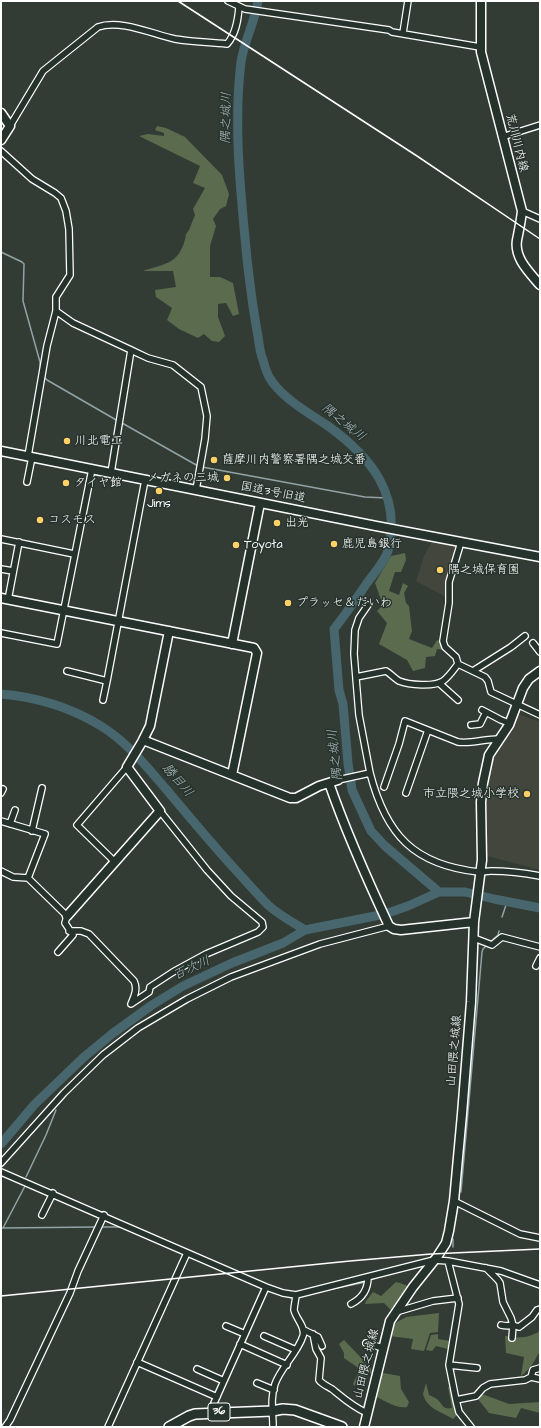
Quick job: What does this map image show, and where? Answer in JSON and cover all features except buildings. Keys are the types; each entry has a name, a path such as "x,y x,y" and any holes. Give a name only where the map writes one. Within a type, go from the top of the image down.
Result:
{"main road":[{"name":"36","path":"169,1427 189,1416 210,1412 272,1411 283,1409 295,1410 342,1427"}],"street":[{"path":"228,1 242,8 389,30 480,47"},
{"path":"402,33 408,1"},
{"name":"荒川川内線","path":"481,1 480,47 522,212 517,242 520,259 540,284"},
{"path":"1,140 43,71 98,26 105,24 118,24 177,39 227,44 232,38 242,8"},
{"path":"1,113 10,126"},
{"path":"502,137 540,125"},
{"path":"1,151 32,179 55,193 64,205 69,229 71,270 70,275 56,298 56,311 47,346 26,482"},
{"path":"522,212 540,219"},
{"path":"56,311 73,323 148,358 173,365 201,387 207,416 196,490"},
{"path":"111,473 131,350"},
{"name":"国道3号旧道","path":"1,451 376,526 540,557"},
{"path":"1,633 57,644 92,469"},
{"path":"103,700 145,480"},
{"path":"232,644 260,503"},
{"path":"1,539 74,554"},
{"path":"19,542 13,571 4,599 254,648 257,653 232,775"},
{"path":"461,542 449,582 449,604 443,641 445,647 456,657 458,664 485,677 488,681 491,692 540,715"},
{"path":"1,568 13,571"},
{"path":"368,605 359,618 355,630 354,654 359,715 369,773 374,790 384,813 393,828 411,847 425,857 440,864 480,873 491,871 540,876"},
{"path":"114,862 77,825 128,765 143,741 150,726 168,631"},
{"path":"473,672 525,636"},
{"path":"533,643 540,652"},
{"path":"356,678 386,671 399,681 433,685 443,681 458,664"},
{"path":"67,671 107,681"},
{"name":"山田隈之城線","path":"364,1427 390,1321 446,1243 454,1201 471,1002 475,918 482,848 481,802 483,783 489,755 509,723 523,688 529,680 540,671"},
{"path":"439,683 458,700"},
{"path":"450,700 452,694"},
{"path":"472,725 480,724 484,711 509,723"},
{"path":"384,787 399,744 405,721 458,742 466,743 485,739 498,739"},
{"path":"406,793 428,730"},
{"path":"143,741 290,798 296,798 319,786 369,773"},
{"path":"70,931 81,931 89,934 134,981 136,990 131,1004 149,992 150,988 173,972 206,954 258,932 263,928 262,922 231,896 207,870 160,811 128,765"},
{"path":"329,783 337,806 388,925 394,929 401,930 475,918"},
{"path":"32,831 42,788"},
{"path":"10,824 15,810"},
{"path":"58,952 73,935 65,923 67,916 160,811"},
{"path":"1,821 45,834 28,878"},
{"path":"1,871 13,877 28,878 67,916"},
{"path":"1,1163 64,1093 103,1055 138,1028 187,999 231,977 320,944 388,925"},
{"path":"474,938 492,945 502,936 540,947"},
{"path":"536,966 540,958"},
{"path":"1,1172 53,1193 186,1254 265,1288 283,1293 296,1295 368,1280 434,1260 448,1261 502,1271 540,1285"},
{"path":"42,1215 53,1193"},
{"path":"454,1201 520,1234 540,1238"},
{"path":"5,1427 10,1420 104,1216"},
{"path":"108,1427 186,1254"},
{"path":"448,1261 459,1304 458,1319 449,1365 459,1412 471,1427"},
{"path":"486,1268 498,1280 503,1302 513,1325 512,1338"},
{"path":"351,1304 362,1297 368,1280"},
{"path":"210,1412 265,1288"},
{"path":"273,1427 271,1406 276,1383 304,1334 304,1330 294,1309 296,1295"},
{"path":"395,1312 433,1301 458,1298"},
{"path":"501,1325 507,1327 513,1325 519,1327 522,1326 537,1310 540,1309"},
{"path":"226,1326 245,1334"},
{"path":"304,1330 318,1337 322,1346"},
{"path":"313,1334 316,1349 321,1358 320,1382 348,1403 367,1413"},
{"path":"264,1336 296,1350"},
{"path":"366,1343 383,1348"},
{"path":"240,1344 287,1365"},
{"path":"137,1362 217,1397"},
{"path":"449,1365 477,1368"},
{"path":"531,1377 533,1370 540,1368"},
{"path":"197,1369 224,1381"},
{"path":"456,1400 476,1396 483,1388 490,1384 525,1380 531,1377 540,1379"},
{"path":"257,1383 274,1390"}],"shaded area":[{"path":"432,541 458,547 446,582 446,597 416,581 424,556"},
{"path":"515,713 540,722 540,870 487,856 483,824 486,785 492,759 511,725"}],"green space":[{"path":"157,126 166,128 185,137 222,175 229,194 226,206 220,209 213,219 216,226 210,246 210,277 220,277 233,283 239,314 233,316 226,303 218,304 218,317 225,336 219,342 212,341 204,334 198,338 179,329 167,320 172,308 156,297 155,290 176,287 173,271 143,271 162,265 177,256 195,215 193,209 205,188 193,183 200,166 139,136 148,134 164,136 164,133 155,130"},
{"path":"405,553 406,560 401,572 395,572 389,591 399,595 403,583 408,586 404,593 406,603 409,606 412,631 409,639 432,648 437,640 441,642 445,650 437,649 435,656 426,657 425,668 413,671 407,660 379,644 387,623 377,611 383,605 375,583 391,556"},
{"path":"396,1282 408,1286 391,1310 384,1303 365,1304 373,1292 381,1296"},
{"path":"439,1313 438,1332 430,1333 424,1351 411,1349 413,1339 389,1336 392,1325 406,1317"},
{"path":"540,1331 540,1354 538,1354 531,1366 521,1376 524,1357 506,1353 505,1336 523,1337"},
{"path":"438,1334 438,1339 450,1341 448,1349 436,1346 432,1351 426,1350 431,1335"},
{"path":"344,1340 370,1367 372,1373 369,1373 366,1377 361,1376 355,1386 353,1384 359,1371 357,1367 344,1358 344,1353 339,1344"},
{"path":"383,1373 400,1376 401,1389 409,1402 407,1407 398,1407 373,1395 378,1378"},
{"path":"426,1383 429,1395 437,1399 444,1407 447,1408 452,1408 448,1387 450,1387 458,1414 453,1419 435,1409 425,1399 423,1394"},
{"path":"482,1394 509,1404 540,1402 540,1413 521,1408 516,1418 489,1413 478,1399"}],"waterway":[{"name":"隅之城川","path":"258,1 241,62 238,136 240,186 247,259 253,308 261,354 271,381 292,401 343,438 370,464 387,495 391,512 391,531 388,551 384,560 334,629 339,690 343,704 352,790 371,831 385,846 439,892 465,892 540,908"},
{"path":"1,252 24,264 23,301 40,362 41,373"},
{"path":"43,376 47,380 118,421"},
{"path":"122,423 198,466"},
{"path":"202,467 365,497 387,498"},
{"name":"勝目川","path":"1,694 40,700 65,708 89,719 110,732 144,763 213,845 265,902 272,909 305,930"},
{"name":"百次川","path":"1,1144 34,1105 84,1057 112,1034 152,1005 183,986 232,963 283,943 305,930 385,914 408,906 439,892"},
{"path":"502,917 507,902"},
{"path":"490,942 498,935 499,931"},
{"path":"461,1192 482,952 487,945"},
{"path":"26,1177 56,1110"},
{"path":"3,1228 25,1186"},
{"path":"1,1228 97,1227"},
{"path":"101,1227 121,1227"},
{"path":"453,1239 453,1247"},
{"path":"370,1280 389,1274"},
{"path":"245,1281 264,1289"},
{"path":"327,1290 366,1282"},
{"path":"268,1290 291,1298"}],"railway":[{"path":"178,1 417,156 540,239"},
{"path":"1,1296 350,1261 431,1254 540,1249"}],"place":[{"name":"川北電工","path":"67,441"},
{"name":"薩摩川内警察署隅之城交番","path":"214,460"},
{"name":"メガネの三城","path":"227,478"},
{"name":"タイヤ館","path":"66,483"},
{"name":"Jims","path":"159,491"},
{"name":"コスモス","path":"40,520"},
{"name":"出光","path":"277,523"},
{"name":"鹿児島銀行","path":"334,544"},
{"name":"Toyota","path":"236,545"},
{"name":"隅之城保育園","path":"440,570"},
{"name":"プラッセ＆だいわ","path":"288,603"},
{"name":"市立隈之城小学校","path":"527,794"}]}
